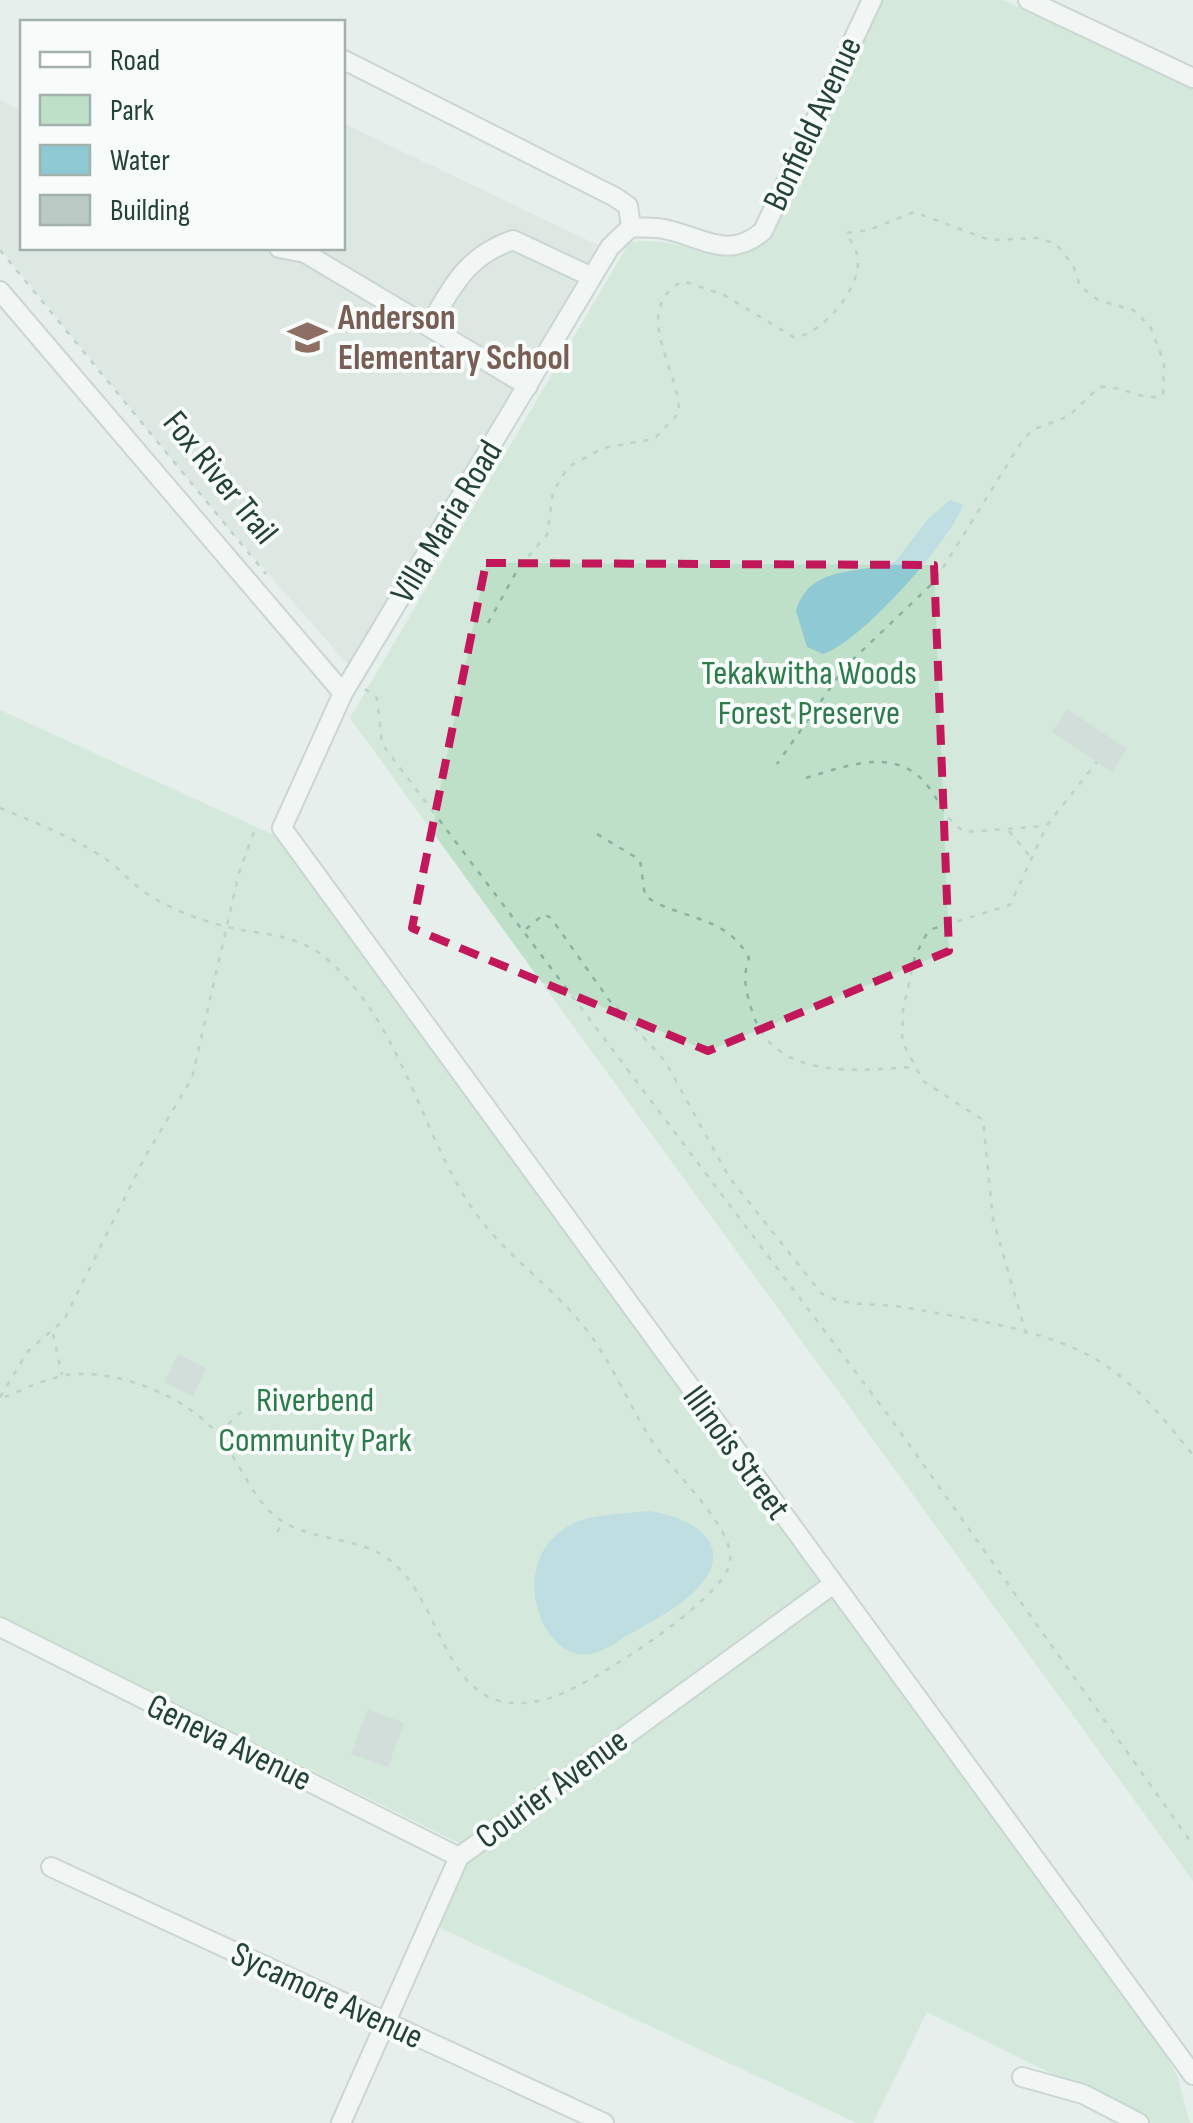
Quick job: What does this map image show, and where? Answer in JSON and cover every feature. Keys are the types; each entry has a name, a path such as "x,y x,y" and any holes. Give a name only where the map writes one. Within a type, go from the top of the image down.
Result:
{"street":[{"name":"Bonfield Avenue","path":"631,227 666,230 728,248 748,244 763,230 872,0"},
{"path":"1028,0 1193,78"},
{"path":"345,61 615,196 628,206 631,227"},
{"name":"Villa Maria Road","path":"282,828 347,685 610,246 631,227"},
{"path":"430,324 458,279 483,250 512,240 592,277"},
{"path":"289,250 305,253 430,324 528,386"},
{"path":"0,291 347,685"},
{"name":"Illinois Street","path":"282,828 1193,2074"},
{"name":"Courier Avenue","path":"342,2123 459,1856 832,1585"},
{"name":"Geneva Avenue","path":"0,1627 459,1856"},
{"name":"Sycamore Avenue","path":"51,1867 604,2123"},
{"path":"1022,2077 1083,2094 1139,2123"}],"path":[{"path":"488,622 508,584 547,535 553,492 568,467 602,448 654,440 679,413 679,389 658,338 657,322 660,306 676,284 682,281 708,286 795,338 820,327 856,278 858,255 846,233 853,230 869,230 914,212 990,240 1047,239 1065,251 1080,286 1088,294 1133,310 1150,326 1164,362 1162,396 1153,399 1120,388 1099,387 1069,416 1032,430 934,582 845,667 778,764"},
{"name":"Fox River Trail","path":"0,250 272,581"},
{"path":"347,685 377,698 382,744 892,1419 1193,1845"},
{"path":"806,778 868,762 898,762 921,778 947,820 965,832 1047,825"},
{"path":"1026,1335 994,1220 984,1120 966,1105 934,1089 914,1067 901,1030 920,942 932,929 1004,910 1017,897 1047,825 1097,762"},
{"path":"0,808 100,855 160,900 228,927 289,936 330,962 386,1035 433,1142 471,1207 486,1228 584,1326 668,1466 721,1523 731,1544 730,1565 714,1592 580,1685 554,1696 506,1702 473,1686 456,1668 442,1649 419,1589 407,1573 372,1548 283,1522 262,1502 218,1434 192,1411 148,1390 100,1377 62,1376 0,1398"},
{"path":"0,1398 28,1351 52,1333 72,1304 144,1157 192,1078 239,873 255,829"},
{"path":"1009,830 1020,839 1032,860"},
{"path":"597,834 640,860 645,896 710,922 740,940 749,958 743,981 761,1037 792,1062 822,1068 914,1067"},
{"path":"525,930 544,914 551,918 609,1000 665,1060 729,1178 831,1300 900,1307 1026,1335 1086,1354 1113,1371 1193,1455"},
{"path":"52,1333 62,1376"},
{"path":"218,1434 244,1409"},
{"path":"277,1532 283,1522"}],"highlighted area":[{"path":"486,563 934,565 949,951 708,1051 412,928"}],"shaded area":[{"name":"Anderson Elementary School","path":"0,100 20,109 20,250 345,250 345,124 598,245 350,667 226,526 0,248"}],"green space":[{"name":"Tekakwitha Woods Forest Preserve","path":"882,0 1003,0 1193,89 1193,1881 350,718 629,243 648,241 723,254 741,253 758,247 774,234"},
{"name":"Riverbend Community Park","path":"0,710 276,836 559,1218 819,1581 461,1844 0,1615"},
{"path":"830,1595 1158,2041 1178,2078 1190,2123 1152,2123 927,2012 873,2123 857,2123 436,1926 466,1862"}],"water":[{"path":"950,500 963,505 955,522 902,590 839,646 823,654 807,647 796,611 812,585 836,574 895,562 928,519"},
{"path":"647,1511 680,1519 705,1536 712,1547 713,1561 707,1576 680,1604 611,1646 590,1654 572,1652 544,1626 535,1582 539,1560 551,1540 572,1524 599,1516"}],"building":[{"path":"1067,709 1127,749 1112,772 1052,732"},
{"path":"178,1354 206,1368 193,1396 164,1382"},
{"path":"368,1709 404,1723 388,1767 351,1754"}],"place":[{"name":"Anderson Elementary School","path":"308,338"}]}
